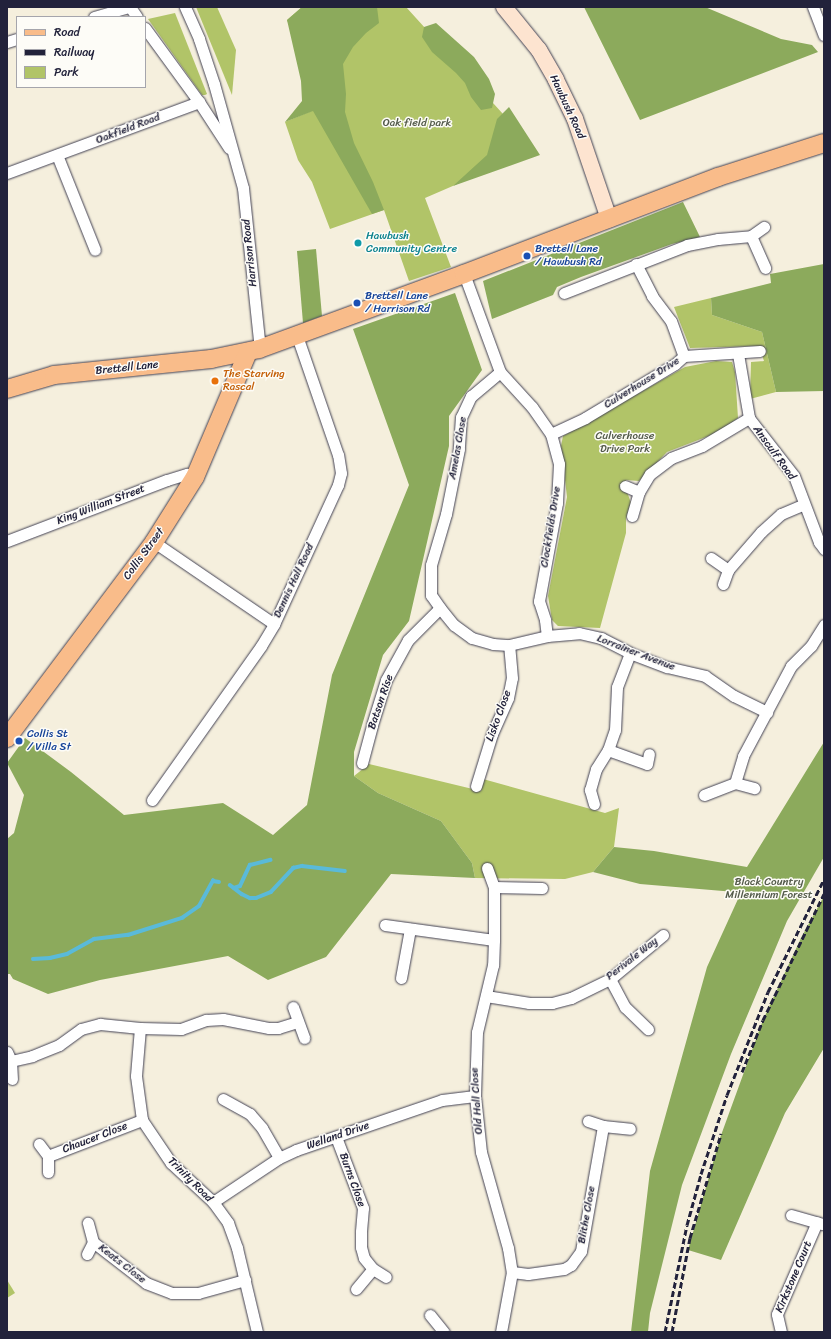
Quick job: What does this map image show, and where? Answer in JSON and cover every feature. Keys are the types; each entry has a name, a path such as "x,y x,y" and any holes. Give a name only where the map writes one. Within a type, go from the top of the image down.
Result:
{"main road":[{"name":"Brettell Lane","path":"7,389 54,375 211,359 253,350 297,336 464,274 718,177 824,143"},
{"name":"Collis Street","path":"7,738 154,542 195,477 253,350"}],"street":[{"path":"98,16 130,7 136,16"},
{"name":"Harrison Road","path":"185,7 199,39 214,84 236,158 243,188 260,339 253,350"},
{"name":"Hawbush Road","path":"504,7 539,50 556,80 575,119 609,218"},
{"path":"813,7 824,34"},
{"name":"Harrison Road","path":"146,29 199,102 236,158"},
{"name":"Oakfield Road","path":"7,173 199,102"},
{"path":"57,155 95,250"},
{"path":"564,293 687,245 751,236 764,226"},
{"path":"751,236 765,268"},
{"path":"636,264 652,296 671,321 684,356"},
{"name":"Clockfields Drive","path":"464,274 500,372 532,406 551,434 559,464 557,503 539,601 545,620 547,636"},
{"name":"Dennis Hall Road","path":"152,800 261,646 274,624 338,485 341,473 338,455 297,336"},
{"name":"Culverhouse Drive","path":"551,434 585,418 675,364 684,356 738,354 760,351"},
{"name":"Ansculf Road","path":"738,354 748,418 794,476 819,542 824,549"},
{"name":"Amelas Close","path":"446,514 459,449 461,418 471,396 500,372"},
{"path":"632,516 639,492 650,474 671,458 702,446 748,418"},
{"name":"King William Street","path":"7,541 167,480 187,474 195,477"},
{"path":"625,486 639,492"},
{"path":"723,584 728,570 761,532 781,514 804,504"},
{"name":"Lorrainer Avenue","path":"446,514 431,565 431,594 454,625 472,638 493,644 509,644 547,636 579,633 601,638 630,653 667,667 705,676 734,696 767,712"},
{"path":"154,542 274,624"},
{"path":"711,558 728,570"},
{"name":"Batson Rise","path":"362,763 386,680 408,640 440,608"},
{"path":"735,783 743,756 792,666 811,646 824,624"},
{"name":"Lisko Close","path":"476,786 492,734 508,698 512,678 509,644"},
{"path":"594,804 590,790 596,769 608,750 615,730 617,687 630,653"},
{"path":"608,750 647,764 649,754"},
{"path":"704,795 735,783 754,788"},
{"name":"Old Hall Close","path":"487,868 494,887 493,965 477,1032 475,1096 481,1152 508,1248 512,1272 501,1332"},
{"path":"494,887 542,888"},
{"path":"384,925 494,940"},
{"path":"401,978 410,929"},
{"name":"Perivale Way","path":"486,996 528,1003 552,1003 570,998 610,979 663,935"},
{"path":"610,979 625,1007 648,1029"},
{"path":"293,1007 304,1038"},
{"path":"12,1079 9,1057 32,1056 59,1045 81,1029 100,1024 140,1028 181,1029 206,1020 223,1019 269,1028 278,1028 298,1022"},
{"name":"Trinity Road","path":"140,1028 136,1076 142,1120 171,1163 213,1202 228,1224 237,1248 256,1332"},
{"name":"Welland Drive","path":"213,1202 279,1158 336,1136 442,1100 475,1096"},
{"path":"223,1099 250,1114 262,1128 279,1158"},
{"name":"Chaucer Close","path":"48,1156 142,1120"},
{"path":"588,1121 603,1126 630,1129"},
{"name":"Blithe Close","path":"512,1272 528,1274 564,1269 571,1265 581,1251 603,1126"},
{"name":"Burns Close","path":"336,1136 363,1208 361,1247 364,1258 373,1269 386,1277"},
{"name":"Chaucer Close","path":"39,1144 48,1156 48,1172"},
{"path":"791,1215 821,1223"},
{"name":"Kirkstone Court","path":"781,1332 777,1314 821,1223"},
{"name":"Keats Close","path":"88,1224 93,1242 146,1284 172,1293 198,1293 245,1280"},
{"name":"Keats Close","path":"87,1254 93,1242"},
{"path":"356,1289 373,1269"},
{"path":"430,1315 444,1332"}],"green space":[{"path":"196,7 217,7 236,50 232,95"},
{"name":"Oak field park","path":"302,7 406,7 512,124 529,153 425,198 451,267 409,281 384,210 330,229 312,182 298,160 285,122 321,107 287,20"},
{"path":"302,7 377,7 379,23 366,33 353,47 343,64 346,94 345,112 354,143 373,182 384,210 372,214 313,111 285,122 302,101 301,81 287,20"},
{"path":"584,7 705,7 781,39 812,45 818,52 640,120"},
{"path":"175,13 207,94 205,95 202,95 148,19"},
{"path":"436,23 474,57 489,79 495,94 492,108 481,110 471,97 465,83 432,52 422,37 424,27"},
{"path":"509,107 540,155 453,186 487,155 497,119"},
{"path":"683,202 700,237 672,244 581,277 557,287 553,295 492,319 483,281"},
{"path":"316,249 322,316 303,323 297,251"},
{"path":"824,264 824,391 776,392 762,332 712,315 711,298 771,283 770,274"},
{"path":"455,293 482,370 449,416 449,446 409,621 383,655 354,752 354,776 378,793 441,821 472,863 475,878 391,874 326,957 268,980 228,956 100,980 48,994 13,979 10,974 7,974 7,839 14,833 24,795 7,763 25,738 71,772 124,815 223,803 273,835 307,805 332,675 409,485 353,329"},
{"path":"711,298 712,315 762,332 776,392 750,399 751,362 764,361 759,346 690,348 674,307"},
{"name":"Culverhouse Drive Park","path":"716,361 732,362 735,372 738,418 719,432 667,452 639,481 626,480 625,486 631,503 626,519 626,533 600,628 558,626 552,620 548,596 567,497 561,446 563,436 685,367"},
{"name":"Black Country Millennium Forest","path":"824,742 824,857 787,921 731,1054 682,1185 650,1313 648,1332 631,1332 650,1171 707,967 738,899 735,892 640,884 593,872 614,847 654,851 747,867"},
{"path":"369,764 481,791 483,779 605,813 619,808 614,847 593,872 565,879 475,878 472,863 441,821 378,793 354,776"},
{"name":"Black Country Millennium Forest","path":"824,896 824,1048 785,1113 721,1260 688,1250 720,1138 763,1020 801,938"},
{"path":"7,1280 15,1293 7,1298"}],"waterway":[{"path":"234,888 240,886 250,865 270,860"},
{"path":"230,885 242,894 250,898 256,898 271,892 293,868 302,866 345,871"},
{"path":"33,959 50,958 67,954 94,939 128,935 182,918 199,906 213,881 219,882"}],"railway":[{"path":"665,1332 687,1225 701,1174 727,1095 768,992 824,879"},
{"path":"742,1072 763,1020 824,894"},
{"path":"672,1332 690,1238 721,1134"}],"place":[{"name":"Hawbush Community Centre","path":"358,243"},
{"name":"Brettell Lane / Hawbush Rd","path":"527,256"},
{"name":"Brettell Lane / Harrison Rd","path":"357,303"},
{"name":"The Starving Rascal","path":"215,381"},
{"name":"Collis St / Villa St","path":"19,741"}]}
